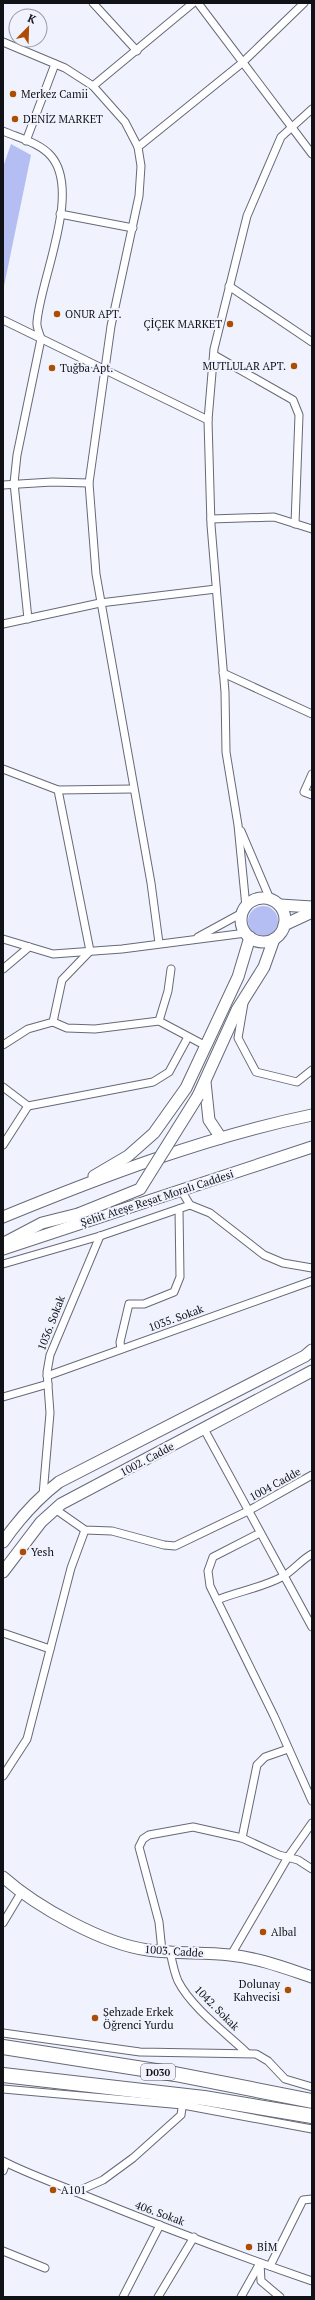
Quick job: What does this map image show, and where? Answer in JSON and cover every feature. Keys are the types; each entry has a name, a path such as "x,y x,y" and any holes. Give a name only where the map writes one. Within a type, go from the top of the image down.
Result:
{"highway":[{"name":"D030","path":"3,2047 175,2074 312,2100"},
{"name":"D030","path":"3,2075 183,2100 291,2110 312,2116"}],"main road":[{"path":"274,939 262,941 248,935 243,927 244,910 257,899 312,907"},
{"path":"275,902 284,911 284,925"},
{"path":"3,1244 42,1223 78,1214 140,1189 198,1096 244,999 264,967 274,939 284,925 312,912"},
{"path":"77,1187 128,1156 154,1133 186,1088 238,977 248,935"},
{"path":"204,1081 210,1120 221,1138"},
{"path":"3,1217 77,1187 221,1138 253,1128 312,1115"},
{"name":"Şehit Ateşe Reşat Moralı Caddesi","path":"3,1249 312,1147"},
{"name":"1002. Cadde","path":"3,1542 43,1495 59,1482 305,1356 312,1350"},
{"name":"1002. Cadde","path":"3,1572 23,1543 55,1509 72,1498 312,1371"},
{"path":"195,1413 204,1429"},
{"path":"43,1495 55,1509"},
{"name":"1003. Cadde","path":"3,1877 21,1892 70,1920 117,1942 149,1951 231,1955 263,1961 312,1977"}],"street":[{"path":"93,3 137,51"},
{"path":"92,86 137,51 194,3"},
{"path":"198,3 312,154"},
{"path":"138,147 242,63 304,3"},
{"path":"3,42 55,64 92,86 125,122 138,147 141,166 139,196 112,326 89,482 96,574 100,603 151,882 159,943"},
{"path":"26,141 55,64"},
{"path":"194,939 244,910 238,825 226,752 223,674 211,519 208,420 214,355 247,216 281,137 312,109"},
{"path":"3,131 36,144 51,156 58,169 63,184 53,256 36,323 41,339 17,455 14,483 28,619"},
{"path":"60,214 133,228"},
{"path":"230,286 312,342"},
{"path":"3,320 208,420"},
{"path":"214,355 293,400 298,415 295,524"},
{"path":"3,485 14,483 89,482"},
{"path":"211,519 274,517 312,529"},
{"path":"3,624 100,603 216,589"},
{"path":"223,674 312,714"},
{"path":"3,769 58,790 133,789"},
{"path":"312,774 304,792 312,795"},
{"path":"58,790 90,951"},
{"path":"238,825 275,902"},
{"path":"3,939 53,954 194,939 248,935"},
{"path":"3,969 29,946"},
{"path":"53,1022 62,980 90,951"},
{"path":"159,1021 168,991 171,969"},
{"path":"244,999 238,1038 256,1072 297,1082 312,1070"},
{"path":"3,1045 28,1029 53,1022 67,1028 95,1029 159,1021 206,1046"},
{"path":"3,1144 28,1106 158,1080 172,1068 188,1037"},
{"path":"3,1087 28,1106"},
{"path":"181,1190 190,1205 210,1213 264,1255 283,1263 312,1268"},
{"path":"3,1264 100,1236 190,1205"},
{"path":"121,1349 120,1342 129,1304 144,1304 174,1292 180,1277 179,1209"},
{"name":"1036. Sokak","path":"43,1495 50,1413 47,1376 48,1364 53,1344 100,1236"},
{"name":"1035. Sokak","path":"47,1376 312,1281"},
{"path":"3,1397 48,1384"},
{"path":"204,1429 312,1627"},
{"name":"1004 Cadde","path":"85,1530 112,1531 164,1545 175,1546 248,1511 312,1475"},
{"path":"3,1776 27,1739 71,1568 85,1530 55,1509"},
{"path":"260,1533 213,1557 208,1571 210,1586 312,1801"},
{"path":"217,1600 233,1594 258,1588 284,1576 312,1554"},
{"path":"3,1633 50,1649"},
{"path":"288,1749 265,1757 258,1765 242,1838 298,1860 312,1869"},
{"path":"231,1955 288,1857 312,1824"},
{"name":"1042. Sokak","path":"242,1838 193,1827 149,1835 142,1839 139,1847 166,1951 182,1988 206,2014 247,2053"},
{"path":"3,1923 21,1892"},
{"path":"3,2033 140,2052 198,2054 247,2053 262,2057 285,2079 312,2087"},
{"path":"3,2089 183,2100 312,2129"},
{"path":"76,2192 103,2180 133,2158 181,2115 183,2100"},
{"path":"3,2171 5,2162"},
{"name":"406. Sokak","path":"5,2162 160,2225 312,2281"},
{"path":"270,2266 303,2200 312,2199"},
{"path":"123,2297 160,2225"},
{"path":"158,2297 194,2237"},
{"path":"3,2251 45,2268"},
{"path":"240,2297 260,2263"},
{"path":"260,2263 261,2281 280,2297"}],"shaded area":[{"path":"11,144 31,155 3,291 3,167"},
{"path":"263,906 274,910 278,921 274,932 263,936 252,932 248,921 252,910"}],"place":[{"name":"Merkez Camii","path":"13,94"},
{"name":"DENİZ MARKET","path":"15,119"},
{"name":"ONUR APT.","path":"57,314"},
{"name":"ÇİÇEK MARKET","path":"230,324"},
{"name":"MUTLULAR APT.","path":"294,366"},
{"name":"Tuğba Apt.","path":"52,368"},
{"name":"Yesh","path":"23,1552"},
{"name":"Albal","path":"263,1932"},
{"name":"Dolunay Kahvecisi","path":"288,1990"},
{"name":"Şehzade Erkek Öğrenci Yurdu","path":"95,2018"},
{"name":"A101","path":"53,2190"},
{"name":"BİM","path":"249,2247"}]}
